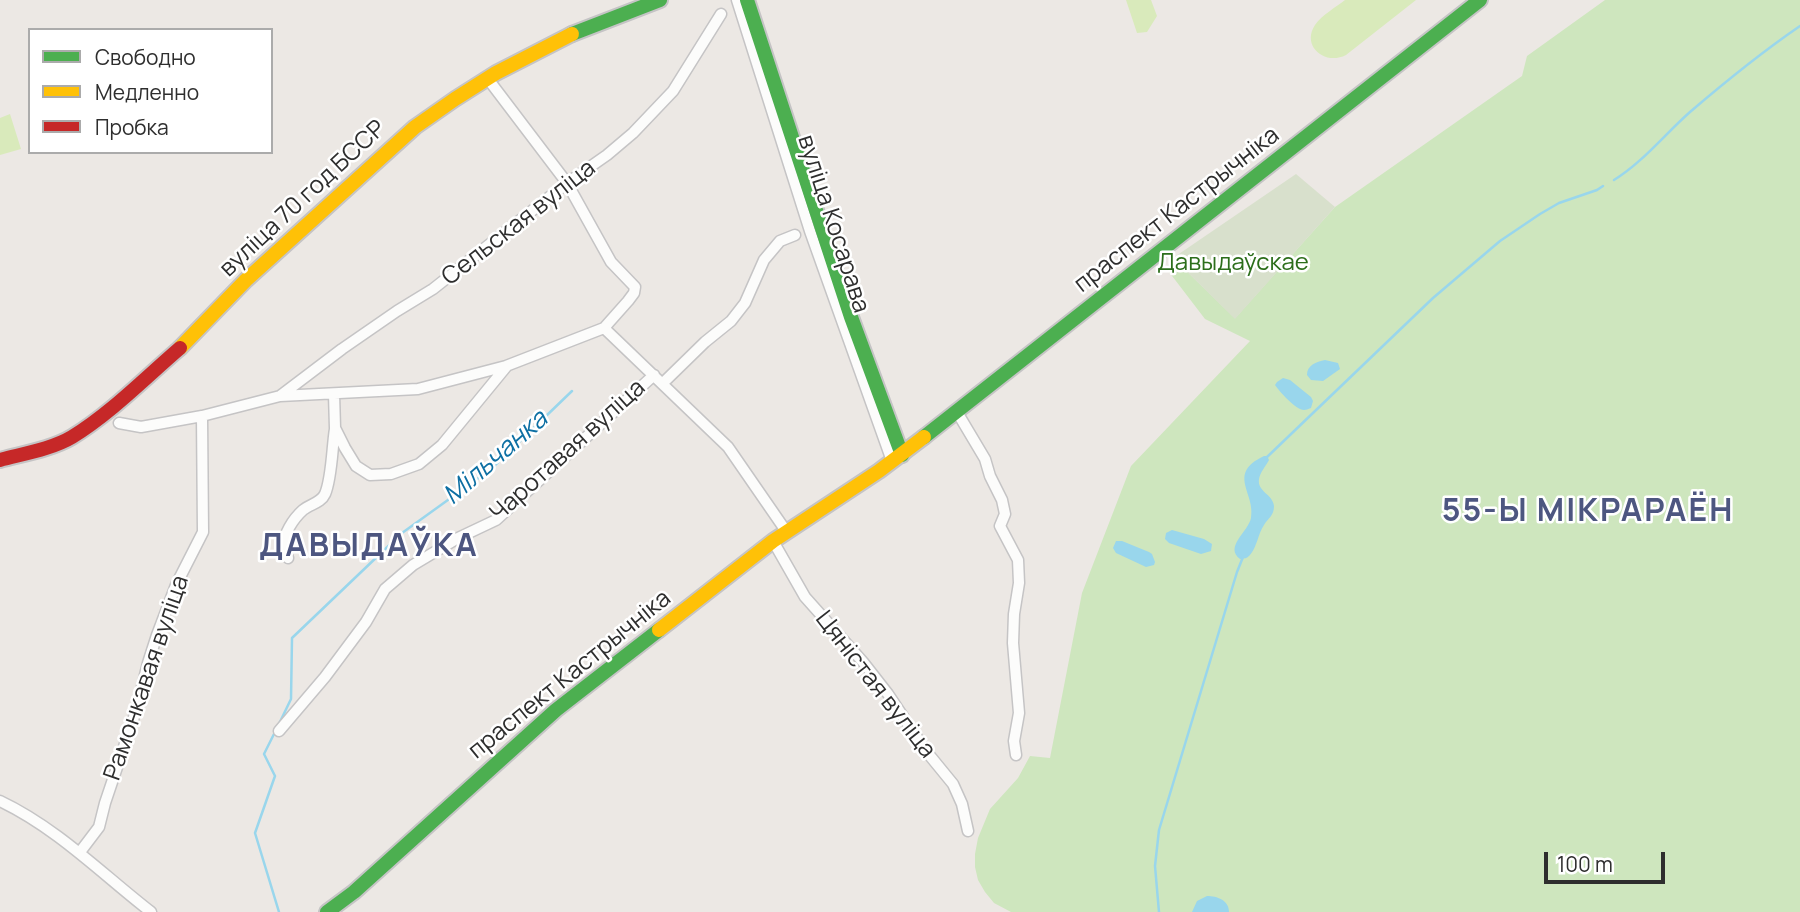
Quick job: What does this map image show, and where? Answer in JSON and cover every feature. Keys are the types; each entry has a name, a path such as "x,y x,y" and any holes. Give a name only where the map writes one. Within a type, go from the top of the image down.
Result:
{"street":[{"name":"вуліца 70 год БССР","path":"0,460 70,438 106,412 186,343 246,280 415,127 440,108 521,60 584,29 660,0"},
{"name":"вуліца Косарава","path":"737,0 810,231 897,458"},
{"name":"вуліца Косарава","path":"747,0 897,458"},
{"name":"праспект Кастрычніка","path":"327,912 354,892 556,710 786,531 897,458 957,412 1480,0"},
{"name":"Сельская вуліца","path":"280,396 342,349 433,289 567,183 616,148 673,90 721,14"},
{"path":"119,423 141,427 280,396 418,389 506,366 604,328 628,301 635,288 611,262 567,183 488,79"},
{"name":"Чаротавая вуліца","path":"663,383 731,321 745,303 764,260 780,241 795,235"},
{"path":"604,328 728,447 786,531"},
{"path":"335,428 356,466 370,475 391,474 419,464 442,445 506,366"},
{"name":"Чаротавая вуліца","path":"279,731 342,655 385,589 413,565 458,538 496,520 654,375"},
{"path":"288,558 284,547 290,526 303,510 321,500 325,494 335,428 334,394"},
{"path":"957,412 985,458 990,476 1002,500 1005,514 1000,526 1018,560 1020,583 1014,614 1013,643 1019,713 1014,741 1016,755"},
{"name":"Рамонкавая вуліца","path":"80,852 100,827 154,644 176,584 203,532 202,415"},
{"name":"Цяністая вуліца","path":"773,541 805,597 888,694 926,751 953,784 962,804 968,831"},
{"path":"0,801 80,852 151,912"}],"green space":[{"path":"1126,0 1151,0 1157,16 1147,32 1137,33"},
{"path":"1345,0 1416,0 1346,55 1338,58 1323,56 1313,47 1311,33 1321,18"},
{"path":"1605,0 1800,0 1800,912 1011,912 994,903 978,880 975,854 978,838 990,809 1018,778 1030,756 1050,758 1082,593 1131,466 1250,341 1205,319 1166,268 1173,258 1235,318 1335,207 1522,76 1527,56"},
{"path":"10,114 21,149 0,155 0,118"},
{"name":"Давыдаўскае","path":"1296,174 1335,207 1235,319 1173,258"}],"water":[{"path":"1325,360 1338,363 1340,369 1323,381 1311,380 1307,375 1310,366"},
{"path":"1283,378 1290,380 1311,397 1311,408 1301,409 1284,396 1275,385"},
{"path":"1264,456 1269,460 1259,483 1273,502 1274,509 1252,552 1247,558 1240,559 1236,554 1236,544 1251,518 1245,477 1253,463"},
{"path":"1172,530 1204,539 1212,544 1211,551 1201,554 1169,543 1165,539 1166,533"},
{"path":"1116,541 1149,552 1154,565 1146,567 1116,553 1113,548"},
{"path":"1207,896 1222,900 1227,904 1229,912 1192,912 1197,901"}],"waterway":[{"path":"1614,180 1634,165 1690,112 1800,26"},
{"path":"1266,458 1433,298 1500,241 1559,203 1603,186"},
{"name":"Мільчанка","path":"278,726 291,699 292,638 402,533 491,469 572,391"},
{"path":"1159,912 1155,866 1159,830 1243,557"},
{"name":"Мільчанка","path":"275,732 264,754 275,776 255,833 279,912"}],"traffic: fast":[{"path":"572,34 660,0"},
{"path":"747,0 851,317 902,455"},
{"path":"924,437 1480,0"},
{"path":"327,912 354,892 556,710 659,630"}],"traffic: slow":[{"path":"180,348 246,280 415,127 496,73 572,34"},
{"path":"659,630 773,541 879,471 924,437"}],"traffic: jam":[{"path":"0,460 46,448 72,437 114,406 180,348"}],"district":[{"name":"55-Ы МІКРАРАЁН","path":"1588,512"},
{"name":"ДАВЫДАЎКА","path":"369,547"}]}
